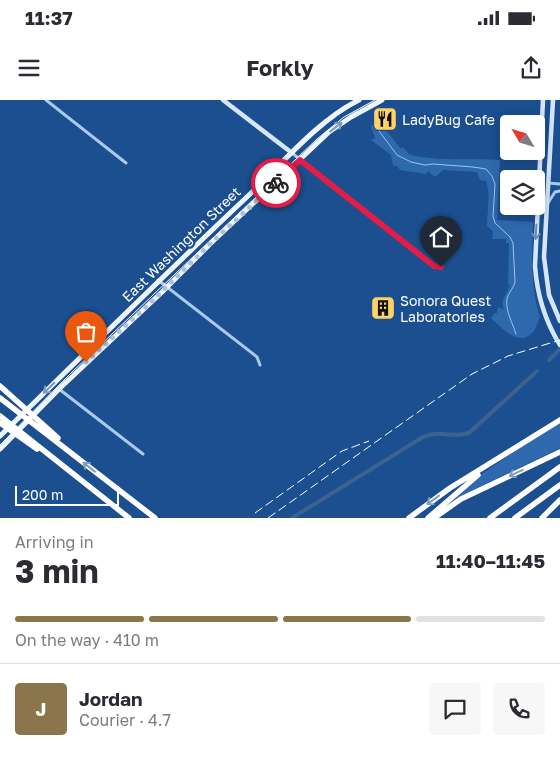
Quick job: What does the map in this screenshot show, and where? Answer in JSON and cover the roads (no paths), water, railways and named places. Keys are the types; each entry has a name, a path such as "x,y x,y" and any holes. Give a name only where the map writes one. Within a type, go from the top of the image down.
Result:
{"highway":[{"path":"0,386 75,456 155,518"},
{"path":"0,398 43,428"},
{"path":"0,416 29,442"},
{"path":"409,518 450,488 560,420"},
{"path":"0,423 50,457 129,518"},
{"path":"428,518 467,483 518,446"},
{"path":"434,518 468,496 560,452"},
{"path":"490,518 560,467"},
{"path":"515,518 560,486"},
{"path":"542,518 560,500"}],"main road":[{"path":"223,100 292,153"},
{"name":"East Washington Street","path":"0,436 158,280 292,153 330,119 359,100"},
{"name":"East Washington Street","path":"0,449 58,389 299,159 342,123 382,100"},
{"path":"539,170 543,100"},
{"path":"552,100 546,206 545,270 549,295 560,321"},
{"path":"537,215 535,266 538,290 544,312 560,345"}],"street":[{"path":"46,100 126,163"},
{"path":"292,153 434,266 441,267"},
{"path":"548,183 560,184"},
{"path":"546,206 553,194 560,191"},
{"path":"158,280 257,357 260,366"},
{"path":"58,389 143,454"}],"waterway":[{"path":"376,127 397,155 411,162 425,165 433,164 486,169 492,176 495,184 493,216 495,223 510,237 513,243 515,282 507,303 508,312 516,334"},
{"path":"549,360 560,349"},
{"path":"292,518 423,437 436,434 463,435 469,433 537,371"}],"tram line":[{"path":"0,445 70,374 317,139 344,117 375,100"}],"railway":[{"path":"268,518 472,374 508,356 560,340"},
{"path":"255,513 342,451 369,441"}],"place":[{"name":"LadyBug Cafe","path":"385,119"},
{"name":"Sonora Quest Laboratories","path":"383,308"}]}
